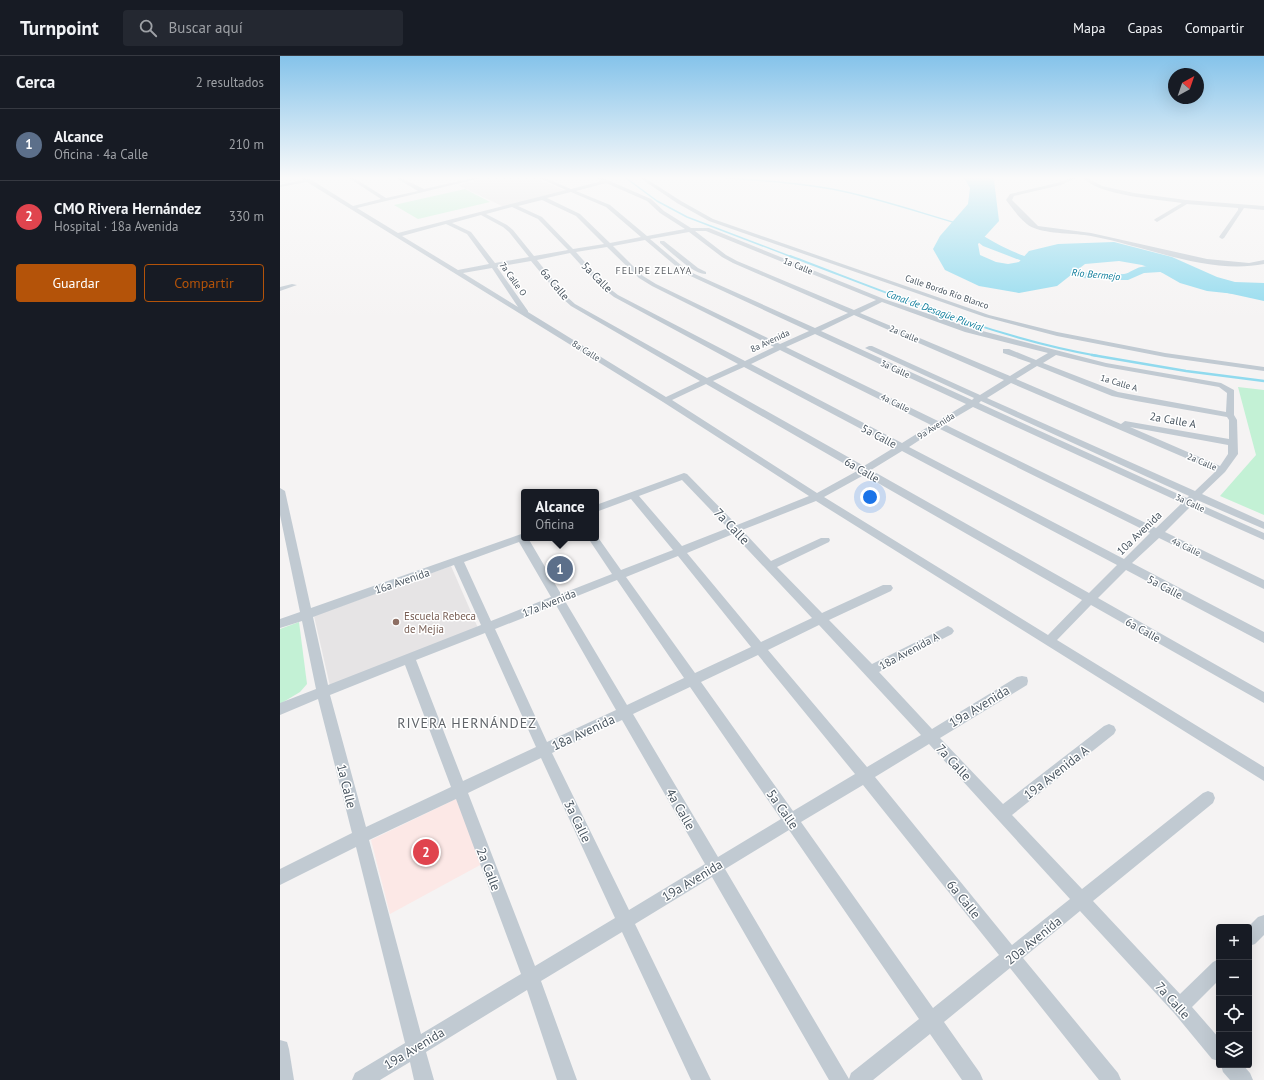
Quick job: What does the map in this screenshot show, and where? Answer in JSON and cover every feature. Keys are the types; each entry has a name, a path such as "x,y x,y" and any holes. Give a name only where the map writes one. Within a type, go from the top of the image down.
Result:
{"street":[{"name":"8a Calle","path":"384,226 666,400 817,497 1264,775"},
{"path":"398,235 436,226"},
{"name":"7a Calle O","path":"454,226 474,237 492,266 529,316"},
{"name":"6a Calle","path":"505,226 534,258 563,296 573,305 1264,698"},
{"name":"5a Calle","path":"548,226 603,286 616,296 1264,638"},
{"name":"4a Calle","path":"590,226 641,277 654,285 781,346 1156,533 1264,585"},
{"name":"3a Calle","path":"631,226 686,272 1264,537"},
{"name":"3a Calle","path":"643,226 696,269 1264,526"},
{"name":"2a Calle","path":"683,226 724,256 735,262 1222,470"},
{"name":"Calle Bordo Río Blanco","path":"728,226 987,316 1057,334 1165,355 1264,369"},
{"path":"1033,226 1100,236 1215,262 1254,264 1264,262"},
{"path":"1222,237 1230,226"},
{"name":"1a Calle","path":"458,272 703,228 882,300 968,330 1053,353"},
{"path":"280,289 294,285"},
{"name":"8a Avenida","path":"666,400 882,300"},
{"name":"1a Calle A","path":"1006,351 1115,394 1230,415"},
{"name":"9a Avenida","path":"817,497 902,448 1053,353"},
{"name":"10a Avenida","path":"1049,641 1156,533 1222,470 1233,454 1234,443 1233,420 1230,415 1231,392 1221,385 1106,365 1053,353"},
{"name":"2a Calle A","path":"1107,421 1234,443"},
{"name":"7a Calle","path":"634,496 684,476 870,671 1180,1007 1216,1049"},
{"name":"1a Calle","path":"281,495 323,692 424,1080"},
{"path":"599,509 634,496"},
{"name":"6a Calle","path":"634,496 758,649 865,776 1111,1080"},
{"name":"17a Avenida","path":"280,709 817,497"},
{"name":"16a Avenida","path":"280,624 521,538"},
{"path":"770,566 825,540"},
{"name":"4a Calle","path":"525,541 840,1080"},
{"name":"5a Calle","path":"595,541 973,1080"},
{"name":"3a Calle","path":"458,561 544,750 701,1080"},
{"name":"18a Avenida","path":"280,877 360,837 887,588"},
{"name":"18a Avenida A","path":"870,671 948,631"},
{"name":"2a Calle","path":"409,658 531,978 567,1080"},
{"name":"19a Avenida","path":"362,1080 1022,681"},
{"name":"19a Avenida A","path":"1002,814 1110,730"},
{"name":"20a Avenida","path":"858,1080 1208,798"},
{"path":"1252,935 1264,923"},
{"path":"1180,1007 1216,971"},
{"path":"280,1050 284,1080"},
{"path":"1233,1068 1243,1080"}],"shaded area":[{"name":"Escuela Rebeca de Mejía","path":"451,566 478,628 330,686 314,616"},
{"path":"458,798 482,864 390,914 371,840"}],"green space":[{"path":"1238,387 1264,390 1264,515 1220,496 1256,455"},
{"path":"299,622 307,684 300,692 280,704 280,629"}],"water":[{"path":"949,226 995,226 978,244 980,255 996,262 1008,264 1019,262 1029,251 1058,244 1114,242 1172,257 1217,277 1235,282 1264,283 1264,295 1245,295 1207,291 1180,283 1159,271 1142,265 1119,261 1085,264 1057,286 1019,293 979,286 945,270 933,249 940,236"}],"waterway":[{"name":"Canal de Desagüe Pluvial","path":"710,226 792,257"},
{"name":"Río Bermejo","path":"972,226 969,231 987,244 1051,269 1083,275 1107,277 1128,277 1142,270 1160,269 1182,273"},
{"name":"Canal de Desagüe Pluvial","path":"790,256 980,326 1058,348 1098,356"},
{"name":"Río Bermejo","path":"1227,289 1264,297"},
{"name":"Canal de Desagüe Pluvial","path":"1092,355 1186,371 1264,381"}],"place":[{"name":"Alcance","path":"560,569"},
{"name":"Escuela Rebeca de Mejía","path":"396,622"},
{"name":"CMO Rivera Hernández","path":"426,852"}],"district":[{"name":"FELIPE ZELAYA","path":"654,270"},
{"name":"RIVERA HERNÁNDEZ","path":"467,723"}]}
